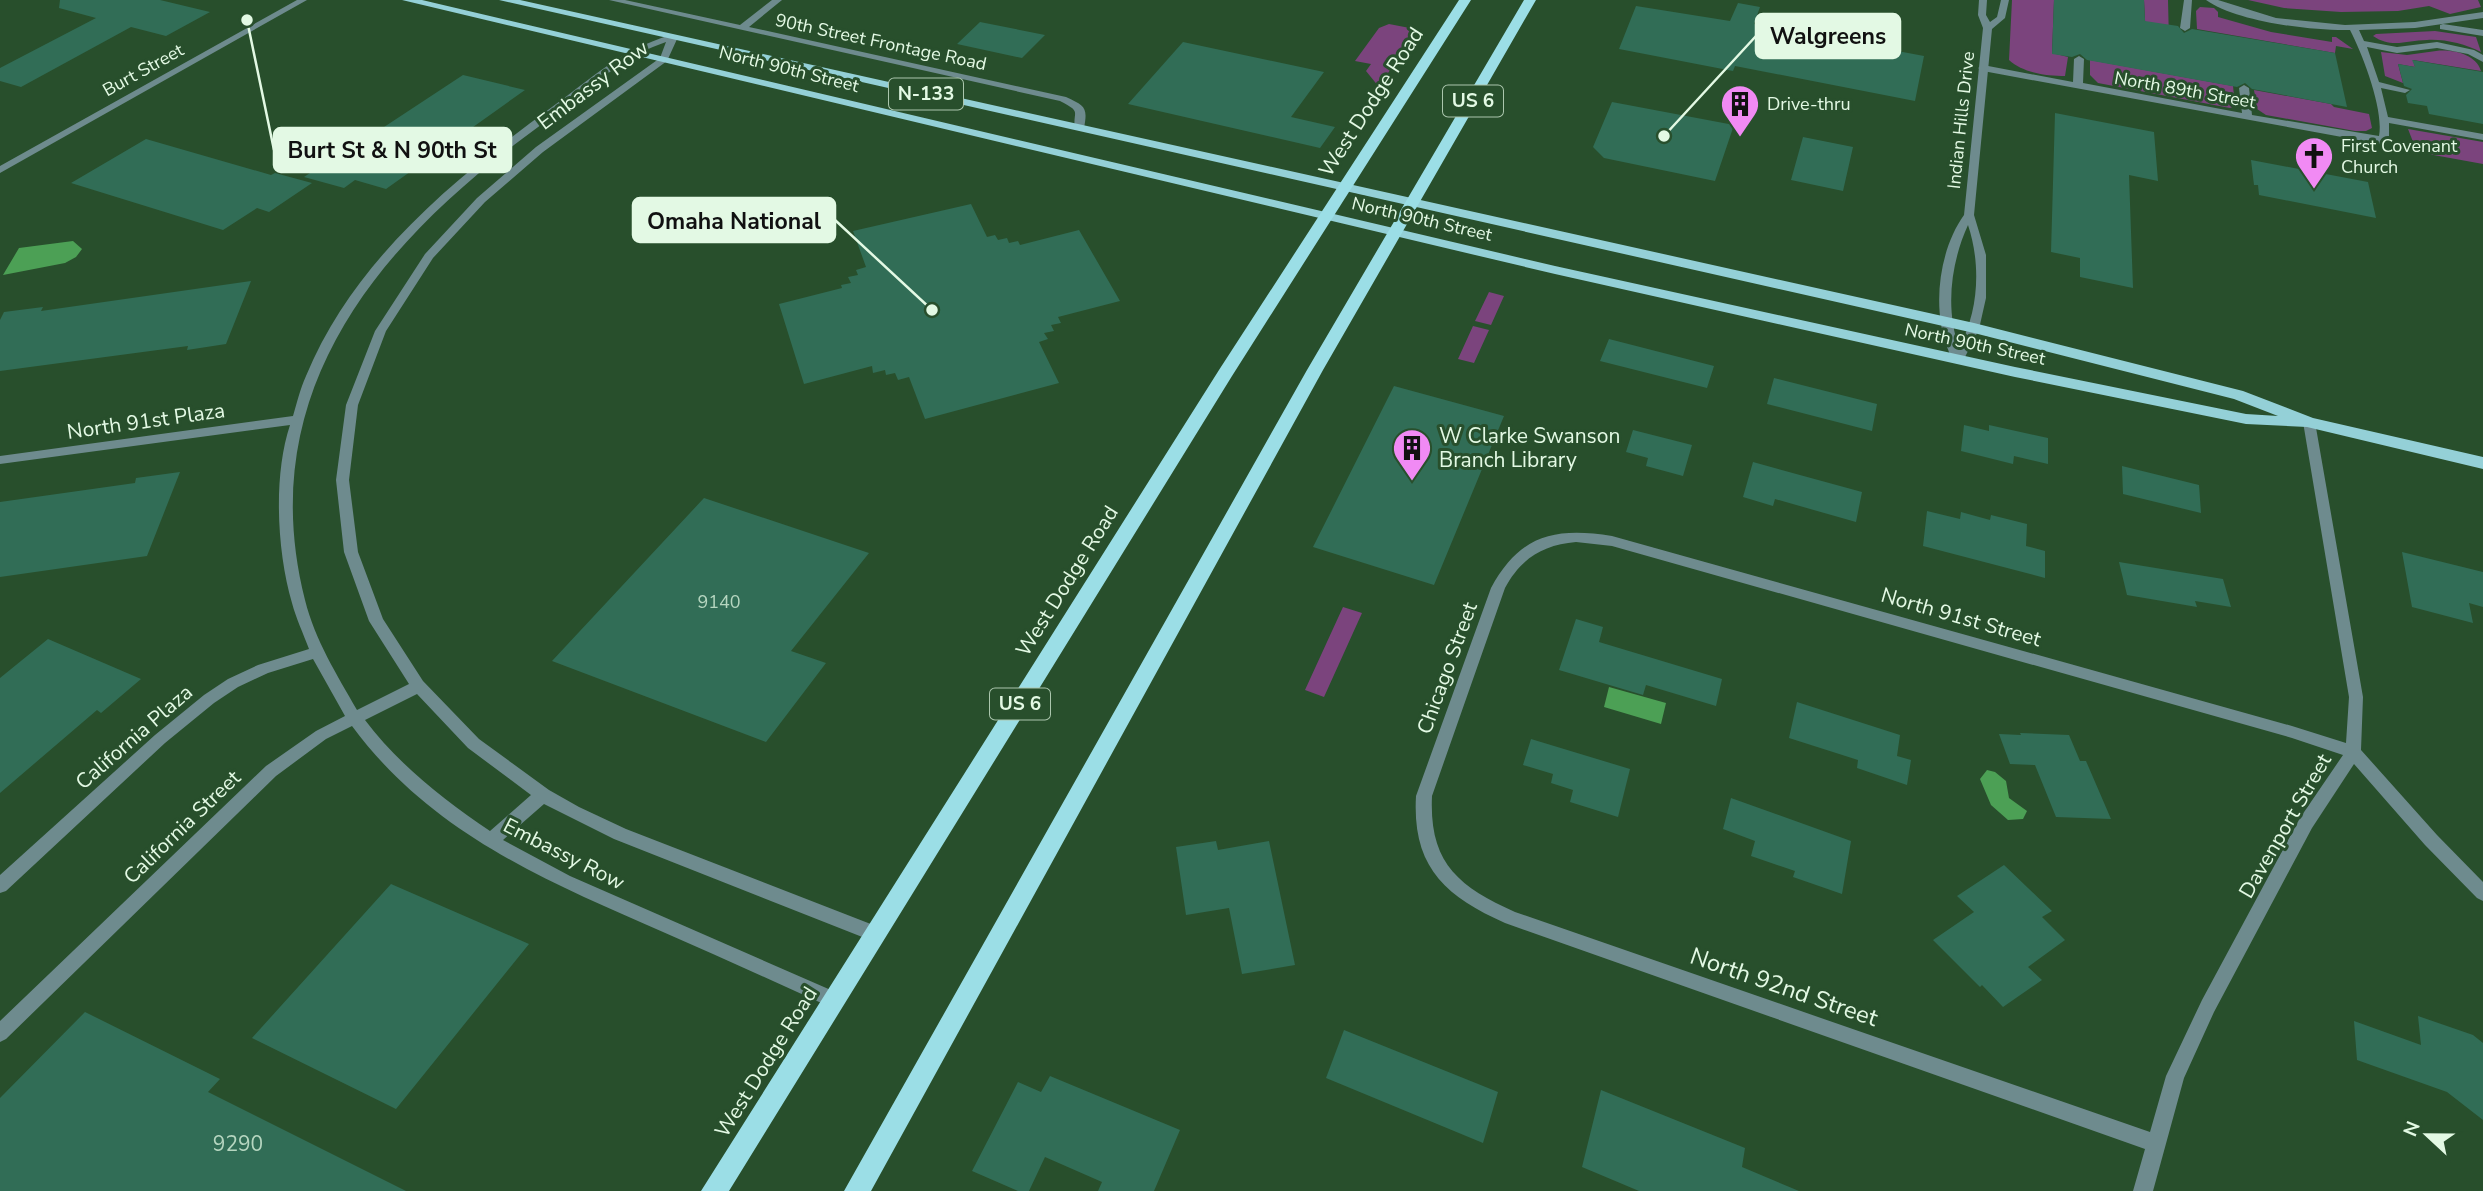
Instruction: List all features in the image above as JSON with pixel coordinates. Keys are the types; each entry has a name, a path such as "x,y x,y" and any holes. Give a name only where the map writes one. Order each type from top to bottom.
{"highway":[{"name":"West Dodge Road","path":"714,1191 1225,374 1465,0"},
{"name":"US 6","path":"857,1191 1395,232 1530,0"}],"main road":[{"name":"North 90th Street","path":"408,0 664,58 1326,216 1958,360 2246,419 2309,422"},
{"name":"North 90th Street","path":"505,0 1945,321 2238,394 2309,422 2483,463"}],"street":[{"name":"Burt Street","path":"0,170 303,0"},
{"name":"90th Street Frontage Road","path":"612,0 1063,99 1079,107 1082,113 1079,128"},
{"path":"742,28 778,0"},
{"name":"Indian Hills Drive","path":"1958,360 1974,328 1982,249 1969,215 1988,29 1982,15 1983,0"},
{"name":"Indian Hills Drive","path":"1988,29 2001,20 2005,0"},
{"path":"2185,27 2188,0"},
{"path":"2210,0 2274,20 2353,27 2427,25 2483,15"},
{"path":"2427,25 2483,33"},
{"path":"2353,27 2363,43 2383,119 2483,137"},
{"name":"Embassy Row","path":"673,37 634,51 474,170 426,212 386,257 346,310 311,377 296,420 284,494 285,533 296,600 316,652 353,716 400,768 444,807 490,841 586,891 834,1000"},
{"name":"Embassy Row","path":"673,37 664,58 545,147 462,219 409,282 390,312 360,375 350,408 342,465 344,516 350,553 373,615 390,650 418,686 469,739 542,795 623,835 875,934"},
{"path":"2363,43 2397,50 2437,45 2471,52 2483,59"},
{"path":"2078,86 2079,58"},
{"name":"North 89th Street","path":"1983,68 2380,141 2385,132 2383,119"},
{"path":"2374,84 2405,90"},
{"path":"2244,88 2248,118"},
{"name":"Indian Hills Drive","path":"1958,360 1945,321 1954,242 1959,227 1969,215"},
{"name":"North 91st Plaza","path":"0,460 296,420"},
{"name":"Davenport Street","path":"2143,1191 2175,1076 2208,1006 2306,823 2353,752 2357,724 2356,697 2309,422"},
{"name":"North 91st Street","path":"1555,540 1589,537 1621,543 2292,732 2353,752"},
{"name":"Chicago Street","path":"1424,839 1421,822 1426,787 1506,570 1522,553 1555,540"},
{"name":"California Plaza","path":"0,886 160,739 209,699 233,683 263,669 316,652"},
{"name":"California Street","path":"0,1033 250,790 285,760 353,716 418,686"},
{"path":"2353,752 2431,840 2483,893"},
{"path":"490,841 542,795"},
{"name":"North 92nd Street","path":"1424,839 1440,871 1468,896 1495,912 2155,1143"}],"shaded area":[{"path":"2012,0 2054,0 2052,53 2068,57 2065,76 2028,71 2009,60"},
{"path":"2144,0 2168,0 2169,42 2146,38"},
{"path":"2248,0 2478,0 2481,7 2450,14 2429,6 2398,11 2341,12 2284,8"},
{"path":"2200,7 2214,8 2218,17 2271,32 2332,42 2332,37 2336,37 2353,49 2336,46 2335,53 2197,29 2196,11"},
{"path":"1389,24 1415,29 1379,87 1366,71 1371,64 1355,61 1379,28"},
{"path":"2435,31 2476,37 2481,52 2448,41 2393,43 2373,36 2376,34"},
{"path":"2436,51 2463,54 2474,60 2481,71 2413,60 2415,67 2398,64 2403,83 2385,76 2381,52 2407,55"},
{"path":"2090,60 2233,86 2235,106 2230,108 2098,83 2090,75"},
{"path":"2254,90 2369,114 2372,128 2355,131 2266,115 2257,109"},
{"path":"2408,129 2483,142 2483,164 2417,152"},
{"path":"73,241 82,249 76,257 65,263 3,275 19,248"},
{"path":"1489,292 1504,296 1491,325 1475,321"},
{"path":"1473,326 1489,330 1474,363 1458,359"},
{"path":"1343,607 1362,613 1324,697 1305,690"},
{"path":"1609,687 1666,703 1661,724 1604,707"},
{"path":"1987,770 1995,772 2006,781 2009,798 2027,811 2023,819 2008,820 1991,805 1980,779"}],"building":[{"path":"60,0 160,0 210,12 166,36 131,27 21,87 0,81 0,68 96,18 59,8"},
{"path":"2054,0 2144,0 2145,21 2178,26 2184,33 2192,29 2335,53 2347,107 2252,89 2245,83 2237,87 2087,60 2080,54 2072,57 2052,54"},
{"path":"1738,3 1760,7 1754,24 1924,56 1915,101 1735,66 1733,71 1619,49 1636,6 1730,21"},
{"path":"980,22 1045,35 1022,58 957,44"},
{"path":"1183,42 1324,72 1291,117 1335,127 1320,148 1128,104"},
{"path":"2412,60 2483,72 2483,124 2429,114 2427,106 2408,103 2406,95 2412,89 2404,86 2398,64 2415,67"},
{"path":"463,75 525,90 386,189 355,180 344,188 304,177 337,155 340,156"},
{"path":"1612,102 1734,125 1715,181 1604,158 1593,147"},
{"path":"2055,113 2154,132 2158,181 2129,175 2133,288 2080,277 2080,258 2051,252"},
{"path":"1803,137 1853,147 1843,191 1791,180"},
{"path":"146,139 271,175 275,173 312,183 269,212 257,208 223,230 71,183"},
{"name":"First Covenant Church","path":"2251,160 2368,182 2376,218 2259,195 2258,185 2254,185"},
{"path":"971,204 987,237 995,235 998,240 1007,238 1009,243 1018,241 1020,245 1079,230 1120,301 1058,317 1061,323 1051,325 1054,331 1044,333 1048,339 1039,342 1059,383 925,419 909,377 898,380 895,373 886,375 885,370 873,373 872,366 804,384 779,304 842,288 841,285 851,283 848,277 858,275 856,270 866,267 853,231"},
{"path":"251,281 226,344 187,350 188,346 0,371 0,320 4,312 43,307 41,311"},
{"path":"1609,339 1714,366 1707,388 1600,361"},
{"path":"1774,378 1877,404 1872,431 1767,404"},
{"name":"W Clarke Swanson Branch Library","path":"1394,386 1504,416 1434,585 1313,547"},
{"path":"1964,425 1989,431 1989,425 2048,438 2048,464 2014,456 2013,464 1961,451"},
{"path":"1633,430 1692,445 1683,476 1646,466 1648,458 1626,452"},
{"path":"1753,462 1862,492 1856,522 1775,499 1773,506 1743,497"},
{"path":"2122,466 2199,485 2201,513 2123,494"},
{"path":"180,472 147,556 0,577 0,502 135,483 136,478"},
{"path":"704,498 869,553 791,651 826,663 766,742 552,661"},
{"path":"1927,511 1960,519 1961,512 1990,520 1991,515 2027,524 2026,546 2045,551 2045,578 1923,546"},
{"path":"2402,552 2483,572 2483,607 2469,603 2473,623 2412,607"},
{"path":"2119,562 2223,579 2231,607 2195,601 2197,607 2127,595"},
{"path":"1576,619 1603,627 1599,642 1722,679 1716,706 1646,685 1643,695 1559,670"},
{"path":"48,639 141,679 101,713 97,710 0,793 0,678"},
{"path":"1797,702 1900,735 1897,756 1911,760 1907,785 1857,768 1858,760 1789,738"},
{"path":"2020,733 2069,735 2080,761 2086,761 2111,819 2056,817 2035,765 2010,764 1999,734 2021,735"},
{"path":"1531,739 1630,769 1618,817 1570,802 1573,790 1551,783 1553,774 1523,765"},
{"path":"1731,798 1851,841 1842,894 1793,877 1795,871 1751,856 1755,841 1723,829"},
{"path":"1216,841 1218,850 1269,841 1295,965 1242,974 1229,908 1186,915 1176,847"},
{"path":"2004,865 2052,911 2042,917 2065,940 2028,967 2042,980 2003,1007 1933,940 1974,912 1957,896"},
{"path":"391,884 529,944 396,1109 252,1038"},
{"path":"85,1012 220,1079 208,1092 406,1191 0,1191 0,1098"},
{"path":"2418,1016 2473,1035 2483,1043 2483,1120 2447,1092 2357,1060 2354,1021 2421,1045"},
{"path":"1344,1030 1498,1092 1483,1143 1326,1078"},
{"path":"1050,1076 1180,1130 1154,1191 1098,1191 1102,1182 1045,1157 1029,1191 1018,1191 972,1171 1018,1082 1041,1092"},
{"path":"1601,1090 1745,1148 1742,1167 1799,1191 1639,1191 1582,1167"}],"place":[{"name":"Burt St & N 90th St","path":"247,20"},
{"name":"Walgreens","path":"1664,136"},
{"name":"Drive-thru","path":"1740,138"},
{"name":"First Covenant Church","path":"2314,190"},
{"name":"Omaha National","path":"932,310"},
{"name":"W Clarke Swanson Branch Library","path":"1412,482"}]}
